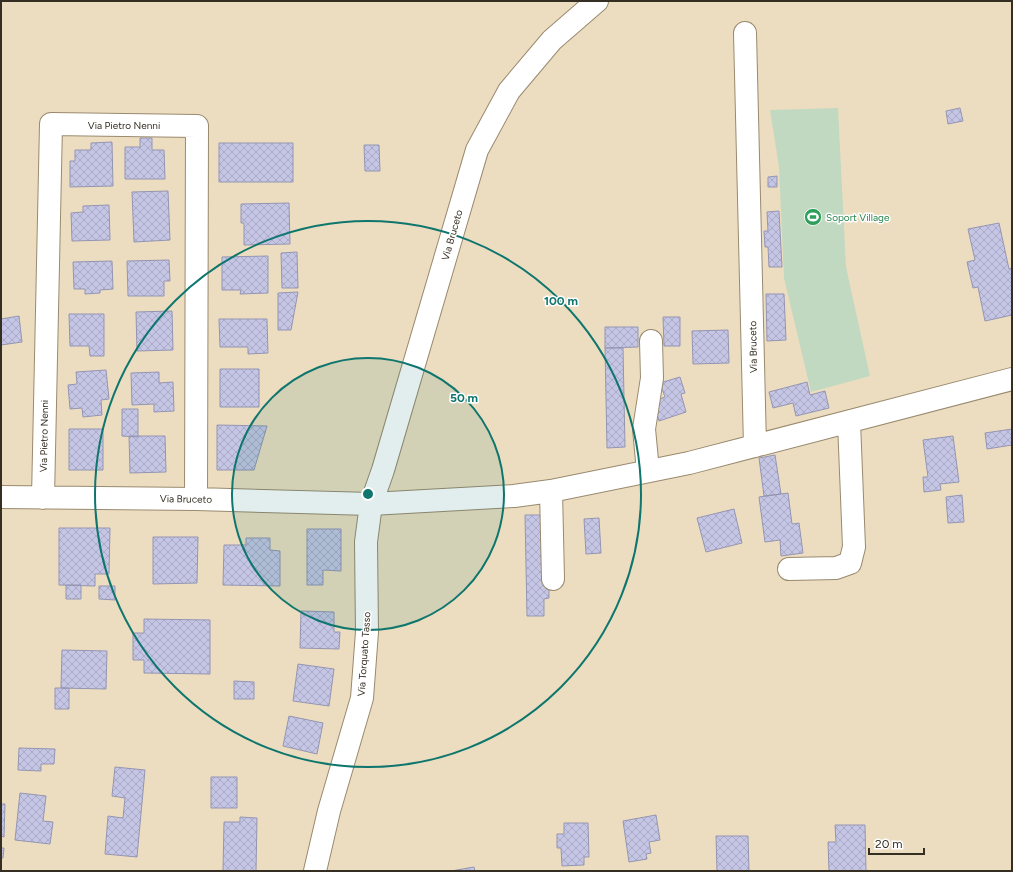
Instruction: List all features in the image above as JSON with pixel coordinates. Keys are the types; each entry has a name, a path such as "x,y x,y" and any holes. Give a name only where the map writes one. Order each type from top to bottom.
{"street":[{"name":"Via Bruceto","path":"370,504 383,470 477,150 509,91 552,40 596,1"},
{"name":"Via Bruceto","path":"745,33 755,446"},
{"name":"Via Pietro Nenni","path":"43,498 51,124 197,126 196,499"},
{"path":"648,471 644,429 652,378 651,341"},
{"name":"Via Bruceto","path":"1,497 196,499 370,504 514,496 551,492 689,463 1012,379"},
{"path":"788,569 836,568 850,563 854,547 849,422"},
{"path":"551,492 553,579"},
{"name":"Via Torquato Tasso","path":"315,871 329,811 362,698 367,632 366,542 370,504"}],"green space":[{"name":"Soport Village","path":"838,108 846,267 870,376 811,392 784,278 779,167 770,110"}],"building":[{"path":"960,108 963,121 948,124 946,111"},
{"path":"140,138 152,138 152,150 164,150 165,179 125,179 125,147 140,147"},
{"path":"112,142 113,186 70,187 70,161 75,161 75,150 91,150 91,143"},
{"path":"219,143 293,143 293,182 219,182"},
{"path":"364,145 379,145 380,171 365,171"},
{"path":"777,176 777,187 768,187 768,177"},
{"path":"168,191 170,240 134,242 132,192"},
{"path":"289,203 290,244 244,245 244,223 241,223 241,204"},
{"path":"109,205 110,240 72,241 71,213 83,212 83,206"},
{"path":"779,211 782,267 769,267 768,247 765,247 764,231 768,231 767,212"},
{"path":"999,223 1009,269 1012,268 1012,315 985,321 978,287 973,288 967,262 975,260 968,229"},
{"path":"297,252 298,288 282,288 281,253"},
{"path":"268,256 268,293 240,294 241,290 222,290 222,257"},
{"path":"169,260 170,281 164,281 164,296 128,296 127,261"},
{"path":"112,261 113,289 100,290 100,293 85,294 85,289 74,289 73,262"},
{"path":"298,292 291,330 278,330 278,293"},
{"path":"766,294 784,294 786,340 767,341"},
{"path":"172,311 173,350 137,351 136,312"},
{"path":"69,314 104,314 104,356 90,356 89,346 70,346"},
{"path":"19,316 22,342 1,345 1,319"},
{"path":"663,317 680,317 680,346 664,346"},
{"path":"219,319 267,319 268,353 248,354 248,347 220,347"},
{"path":"605,327 638,327 638,347 605,348"},
{"path":"728,330 729,363 693,364 692,331"},
{"path":"605,348 623,348 625,447 607,448"},
{"path":"220,369 259,369 259,407 220,407"},
{"path":"106,370 109,399 101,400 102,415 83,417 82,408 70,409 68,385 77,384 76,372"},
{"path":"159,372 159,383 173,382 174,411 154,412 154,404 132,405 131,373"},
{"path":"680,377 685,393 681,394 686,412 659,421 653,401 665,397 660,383"},
{"path":"807,382 810,395 825,391 829,408 796,416 793,403 773,408 769,392"},
{"path":"122,409 138,409 138,437 122,436"},
{"path":"217,425 267,426 254,470 217,470"},
{"path":"69,429 103,429 103,470 69,470"},
{"path":"1012,429 1012,445 987,449 985,433"},
{"path":"129,436 165,436 166,472 130,473"},
{"path":"953,436 959,482 940,484 941,490 924,492 923,477 928,477 923,440"},
{"path":"775,455 781,494 764,496 759,458"},
{"path":"788,493 792,524 799,523 803,553 781,556 780,540 765,542 759,497"},
{"path":"962,495 964,522 948,523 946,497"},
{"path":"734,509 742,543 706,552 697,518"},
{"path":"525,515 548,515 549,598 544,599 544,616 527,616"},
{"path":"599,518 601,553 586,554 584,519"},
{"path":"59,528 110,528 109,574 95,574 95,586 59,585"},
{"path":"307,529 341,529 341,571 323,570 323,585 307,585"},
{"path":"153,537 198,537 197,583 153,584"},
{"path":"246,538 270,538 270,550 280,551 280,586 223,585 224,545 246,545"},
{"path":"66,585 81,585 81,599 66,599"},
{"path":"99,586 115,586 115,600 99,599"},
{"path":"301,611 334,612 334,632 340,632 339,649 300,648"},
{"path":"144,619 210,620 210,674 144,673 144,660 133,660 133,633 144,633"},
{"path":"62,650 107,651 106,689 61,688"},
{"path":"298,664 334,669 329,706 293,701"},
{"path":"234,681 254,682 254,699 234,699"},
{"path":"55,688 69,688 69,709 55,709"},
{"path":"289,716 323,723 317,754 283,746"},
{"path":"19,748 55,749 54,764 41,764 41,771 18,770"},
{"path":"115,767 145,770 137,857 105,854 108,816 123,818 125,798 112,796"},
{"path":"211,777 237,777 237,808 211,808"},
{"path":"20,793 46,796 43,821 53,822 50,844 15,840"},
{"path":"1,804 5,804 4,837 1,836"},
{"path":"656,815 660,840 649,842 651,853 646,854 647,859 629,862 623,821"},
{"path":"240,817 257,818 256,871 223,871 224,822 240,822"},
{"path":"564,823 588,823 589,857 584,857 584,865 562,866 561,848 557,848 557,834 564,834"},
{"path":"835,825 865,825 866,871 829,871 828,842 836,842"},
{"path":"716,836 748,836 749,871 717,871"},
{"path":"1,848 4,848 3,858 1,858"},
{"path":"474,867 475,871 451,871"}],"place":[{"name":"Soport Village","path":"813,217"}]}
